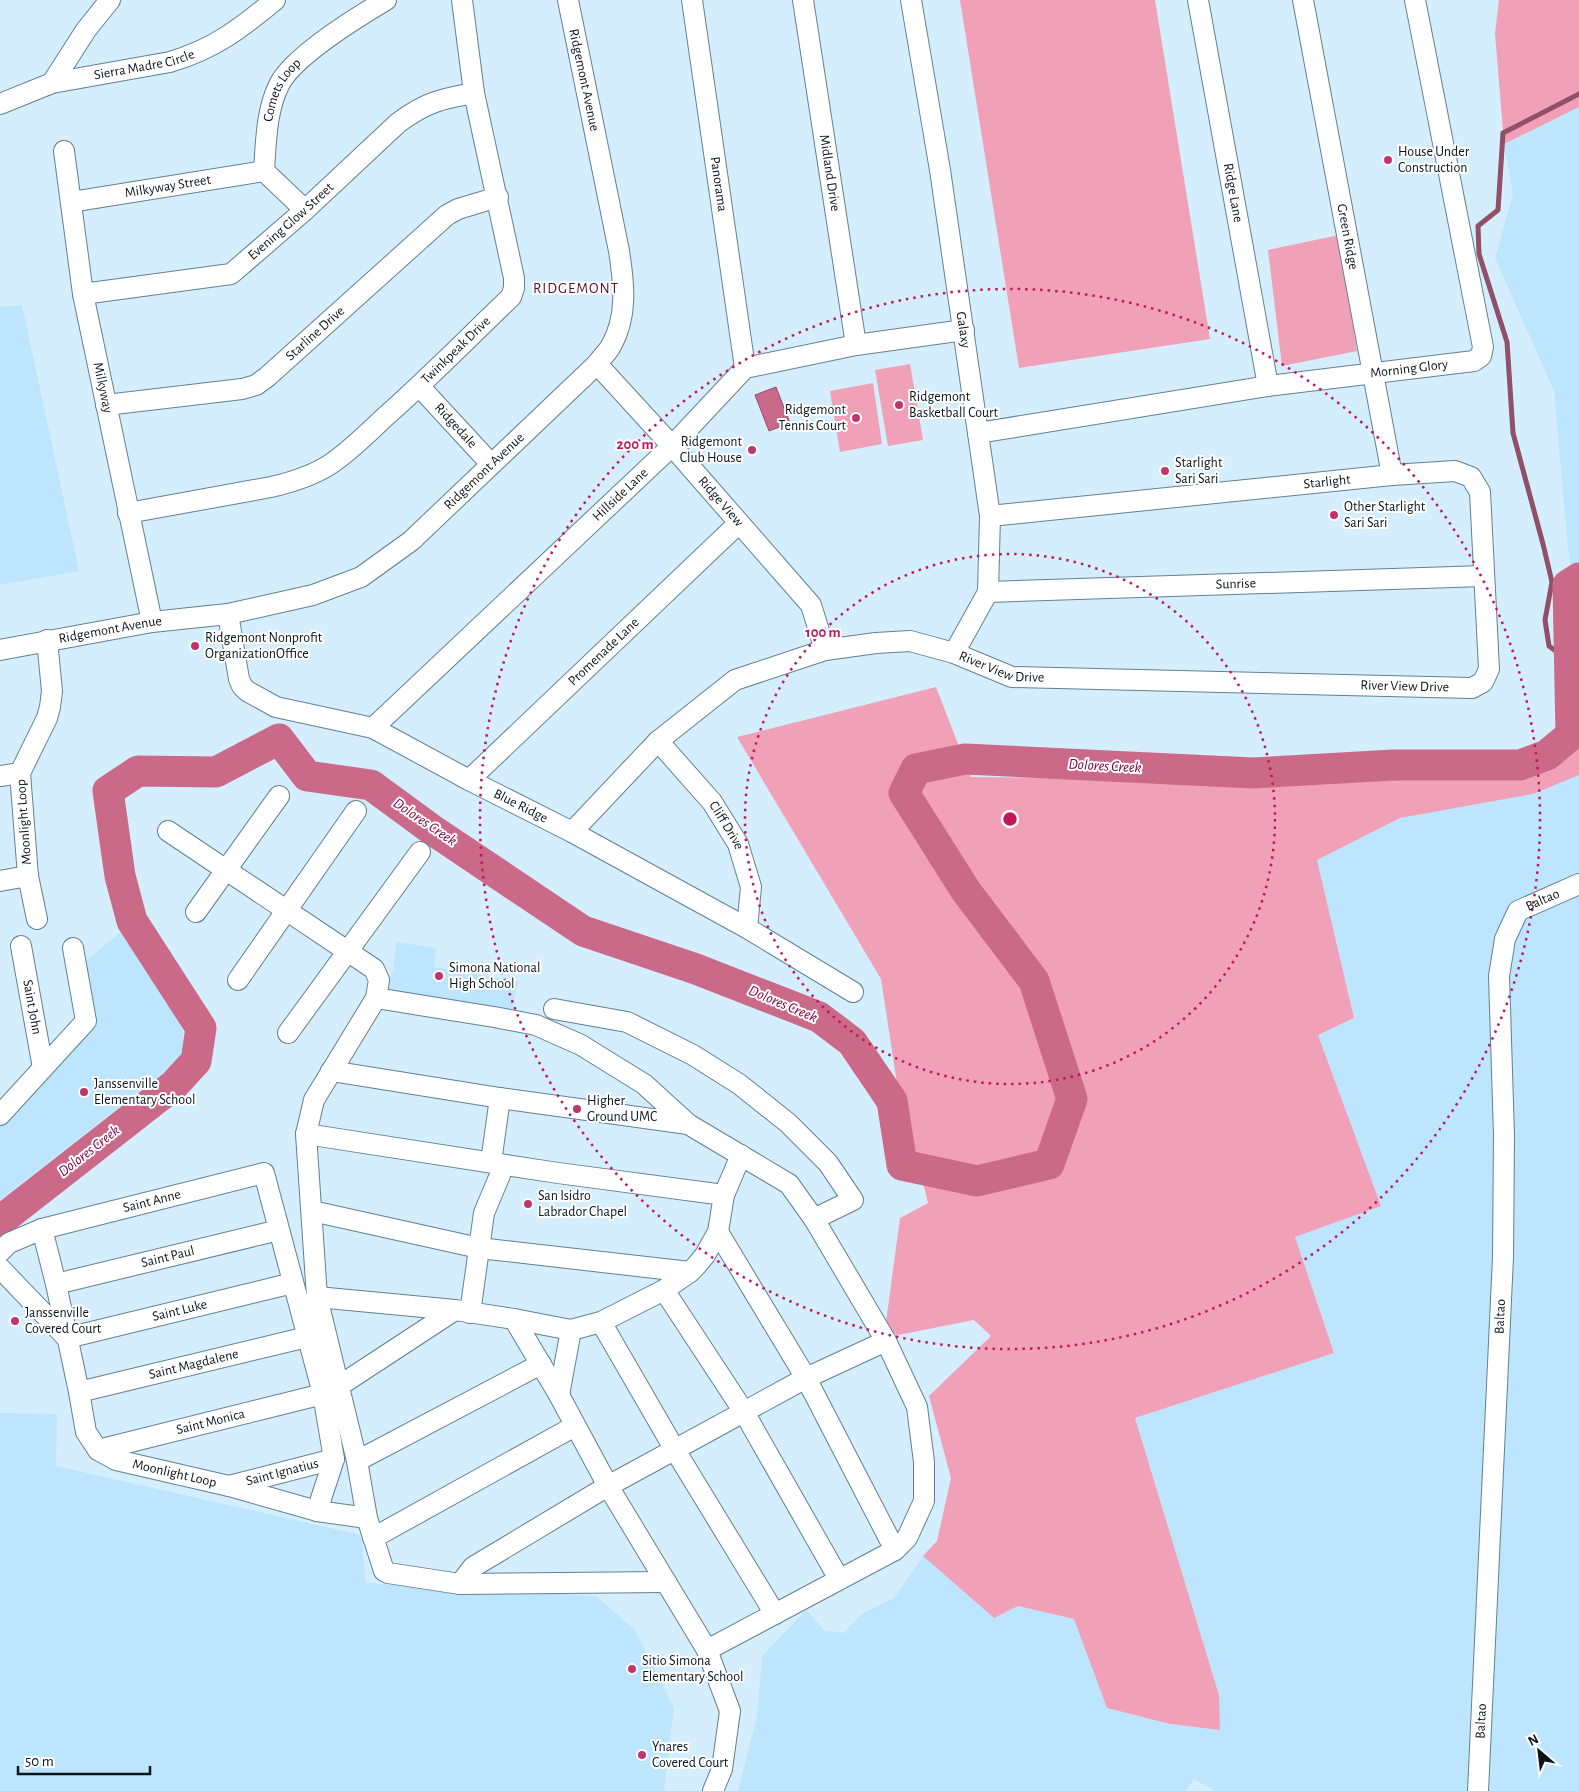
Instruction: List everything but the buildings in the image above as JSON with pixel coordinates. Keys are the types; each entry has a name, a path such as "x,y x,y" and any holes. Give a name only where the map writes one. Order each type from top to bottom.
{"street":[{"path":"52,83 86,30 110,0"},
{"name":"Sierra Madre Circle","path":"0,104 52,83 170,62 188,57 209,48 231,35 275,0"},
{"name":"Comets Loop","path":"264,172 268,127 273,99 279,84 291,68 304,56 386,0"},
{"name":"Twinkpeak Drive","path":"128,513 271,487 291,482 335,462 420,386 511,298 514,278 474,93 462,0"},
{"name":"Ridgemont Avenue","path":"0,650 152,622 228,614 313,595 362,577 411,541 597,364 611,347 619,328 624,306 623,280 617,241 568,0"},
{"name":"Panorama","path":"692,0 745,368"},
{"name":"Midland Drive","path":"803,0 856,345"},
{"name":"Galaxy","path":"911,0 940,170 990,516 988,592 954,653"},
{"name":"Ridge Lane","path":"1198,0 1268,386"},
{"name":"Green Ridge","path":"1303,0 1392,475"},
{"name":"Morning Glory","path":"978,433 1268,386 1474,361 1481,356 1483,347 1415,0"},
{"name":"Evening Glow Street","path":"83,294 231,274 305,210 410,114 441,99 474,93"},
{"name":"Milkyway","path":"64,151 83,294 152,622"},
{"path":"264,172 305,210"},
{"name":"Milkyway Street","path":"71,202 264,172"},
{"name":"Starline Drive","path":"106,405 242,389 256,384 267,377 447,215 458,209 498,197"},
{"path":"745,368 856,345 964,330"},
{"name":"Ridge View","path":"597,364 672,446 811,605 825,650"},
{"name":"Hillside Lane","path":"373,728 672,446 745,368"},
{"name":"Ridgedale","path":"420,386 491,464"},
{"name":"Starlight","path":"990,516 1392,475 1455,471 1470,477 1480,492 1489,669"},
{"name":"Promenade Lane","path":"470,780 739,523"},
{"name":"Sunrise","path":"988,592 1484,576"},
{"name":"Blue Ridge","path":"228,614 239,679 247,691 276,707 373,728 572,832 747,928 853,992"},
{"name":"Moonlight Loop","path":"37,919 28,876 20,773 47,718 50,706 52,683 47,640"},
{"name":"River View Drive","path":"572,832 658,741 735,680 825,650 876,643 910,641 954,653 1012,677 1472,688 1483,682 1489,669"},
{"name":"Cliff Drive","path":"658,741 712,802 738,844 751,887 747,928"},
{"path":"0,776 20,773"},
{"path":"196,912 279,796"},
{"path":"238,980 356,811"},
{"path":"168,831 374,969 378,980 376,998 314,1100 306,1134 316,1296 331,1390 334,1459 317,1511"},
{"path":"288,1033 420,852"},
{"path":"0,881 28,876"},
{"name":"Baltao","path":"1478,1791 1503,1257 1504,1135 1499,976 1505,939 1518,911 1579,884"},
{"name":"Saint John","path":"21,946 43,1068"},
{"path":"0,1115 86,1021 73,948"},
{"path":"376,998 494,1016 536,1025 581,1045 644,1084 688,1124 789,1184 814,1218 886,1341 918,1407 924,1462 924,1501 907,1538 895,1550 708,1650"},
{"path":"554,1009 627,1022 693,1055 739,1084 788,1123 828,1163 853,1200 814,1218"},
{"path":"331,1071 500,1098 688,1124"},
{"path":"462,1312 479,1248 484,1214 495,1169 500,1098"},
{"path":"306,1134 495,1169 558,1173 724,1195"},
{"path":"316,1296 462,1312 514,1319 571,1330 601,1322 664,1290 690,1272 705,1255 718,1232 724,1195 741,1155"},
{"name":"Saint Anne","path":"42,1229 264,1173 279,1230"},
{"path":"312,1211 479,1248 690,1272"},
{"path":"0,1252 10,1243 30,1232 42,1229 56,1284 86,1432 98,1450"},
{"path":"279,1230 307,1337 331,1390 356,1461 367,1518 384,1571 460,1584 666,1582"},
{"name":"Saint Paul","path":"56,1284 279,1230"},
{"path":"718,1232 806,1378 895,1550"},
{"path":"0,1268 67,1338"},
{"name":"Saint Luke","path":"67,1338 293,1282"},
{"path":"664,1290 744,1412 839,1579"},
{"name":"Saint Monica","path":"98,1450 331,1390 462,1312"},
{"path":"514,1319 559,1395 608,1486 708,1650 730,1711 722,1769 713,1791"},
{"path":"601,1322 675,1450 776,1614"},
{"path":"559,1395 571,1330"},
{"name":"Saint Magdalene","path":"79,1392 307,1337"},
{"path":"460,1584 473,1567 608,1486 806,1378 886,1341"},
{"path":"356,1461 541,1364"},
{"path":"373,1538 575,1426"},
{"name":"Moonlight Loop","path":"98,1450 116,1460 229,1486 317,1511 367,1518"},
{"name":"Saint Ignatius","path":"229,1486 334,1459"}],"shaded area":[{"path":"960,0 1155,0 1210,339 1019,368"},
{"path":"1499,0 1579,0 1579,107 1504,144 1495,33"},
{"path":"1579,107 1579,621 1568,548 1554,391 1495,258 1513,194 1504,144"},
{"path":"1339,235 1357,351 1282,366 1268,250"},
{"path":"22,305 79,571 0,585 0,307"},
{"name":"Ridgemont Basketball Court","path":"910,364 923,440 888,446 875,370"},
{"name":"Ridgemont Tennis Court","path":"873,383 882,444 840,452 830,391"},
{"path":"776,387 790,423 769,431 755,395"},
{"path":"936,687 971,777 1351,782 1536,768 1579,747 1579,775 1533,794 1400,818 1317,860 1354,1018 1318,1035 1381,1206 1295,1237 1334,1353 1135,1418 1219,1695 1220,1730 1170,1724 1107,1708 1074,1619 1018,1606 994,1618 923,1556 937,1541 951,1478 929,1396 991,1336 974,1320 898,1335 885,1330 900,1218 928,1203 923,1182 908,1155 881,979 737,737"},
{"path":"1579,775 1579,1791 1214,1791 1194,1779 1186,1791 738,1791 757,1716 762,1656 806,1610 825,1631 843,1633 862,1614 894,1598 923,1556 994,1618 1018,1606 1074,1619 1107,1708 1170,1724 1220,1730 1219,1695 1135,1418 1334,1353 1295,1237 1381,1206 1318,1035 1354,1018 1317,860 1399,818 1533,794"},
{"name":"Janssenville Elementary School","path":"124,930 183,1025 183,1044 180,1059 0,1200 0,1125 95,1022 85,961"},
{"name":"Simona National High School","path":"396,942 436,948 434,967 518,981 512,1011 383,992 393,971"},
{"path":"0,1413 57,1414 56,1466 361,1535 366,1583 596,1596 635,1630 674,1708 664,1791 0,1791"}],"waterway":[{"path":"1569,661 1549,646 1545,620 1552,582 1513,433 1507,342 1479,254 1478,226 1498,210 1503,133 1579,94"},
{"name":"Dolores Creek","path":"0,1221 174,1085 196,1061 201,1028 132,921 120,876 108,791 138,771 216,772 279,739 307,776 371,785 431,829 583,931 696,969 819,1017 852,1042 892,1101 902,1165 977,1181 1049,1164 1072,1099 1034,981 966,891 904,793 916,769 965,759 1253,773 1393,765 1520,765 1547,755 1571,735 1568,585 1579,578"}],"place":[{"name":"House Under Construction","path":"1388,160"},
{"name":"Ridgemont Basketball Court","path":"899,405"},
{"name":"Ridgemont Tennis Court","path":"856,418"},
{"name":"Ridgemont Club House","path":"752,450"},
{"name":"Starlight Sari Sari","path":"1165,471"},
{"name":"Other Starlight Sari Sari","path":"1334,515"},
{"name":"Ridgemont Nonprofit OrganizationOffice","path":"195,646"},
{"name":"Simona National High School","path":"439,976"},
{"name":"Janssenville Elementary School","path":"84,1092"},
{"name":"Higher Ground UMC","path":"577,1109"},
{"name":"San Isidro Labrador Chapel","path":"528,1204"},
{"name":"Janssenville Covered Court","path":"15,1321"},
{"name":"Sitio Simona Elementary School","path":"632,1669"},
{"name":"Ynares Covered Court","path":"642,1755"}],"district":[{"name":"RIDGEMONT","path":"576,288"}]}
